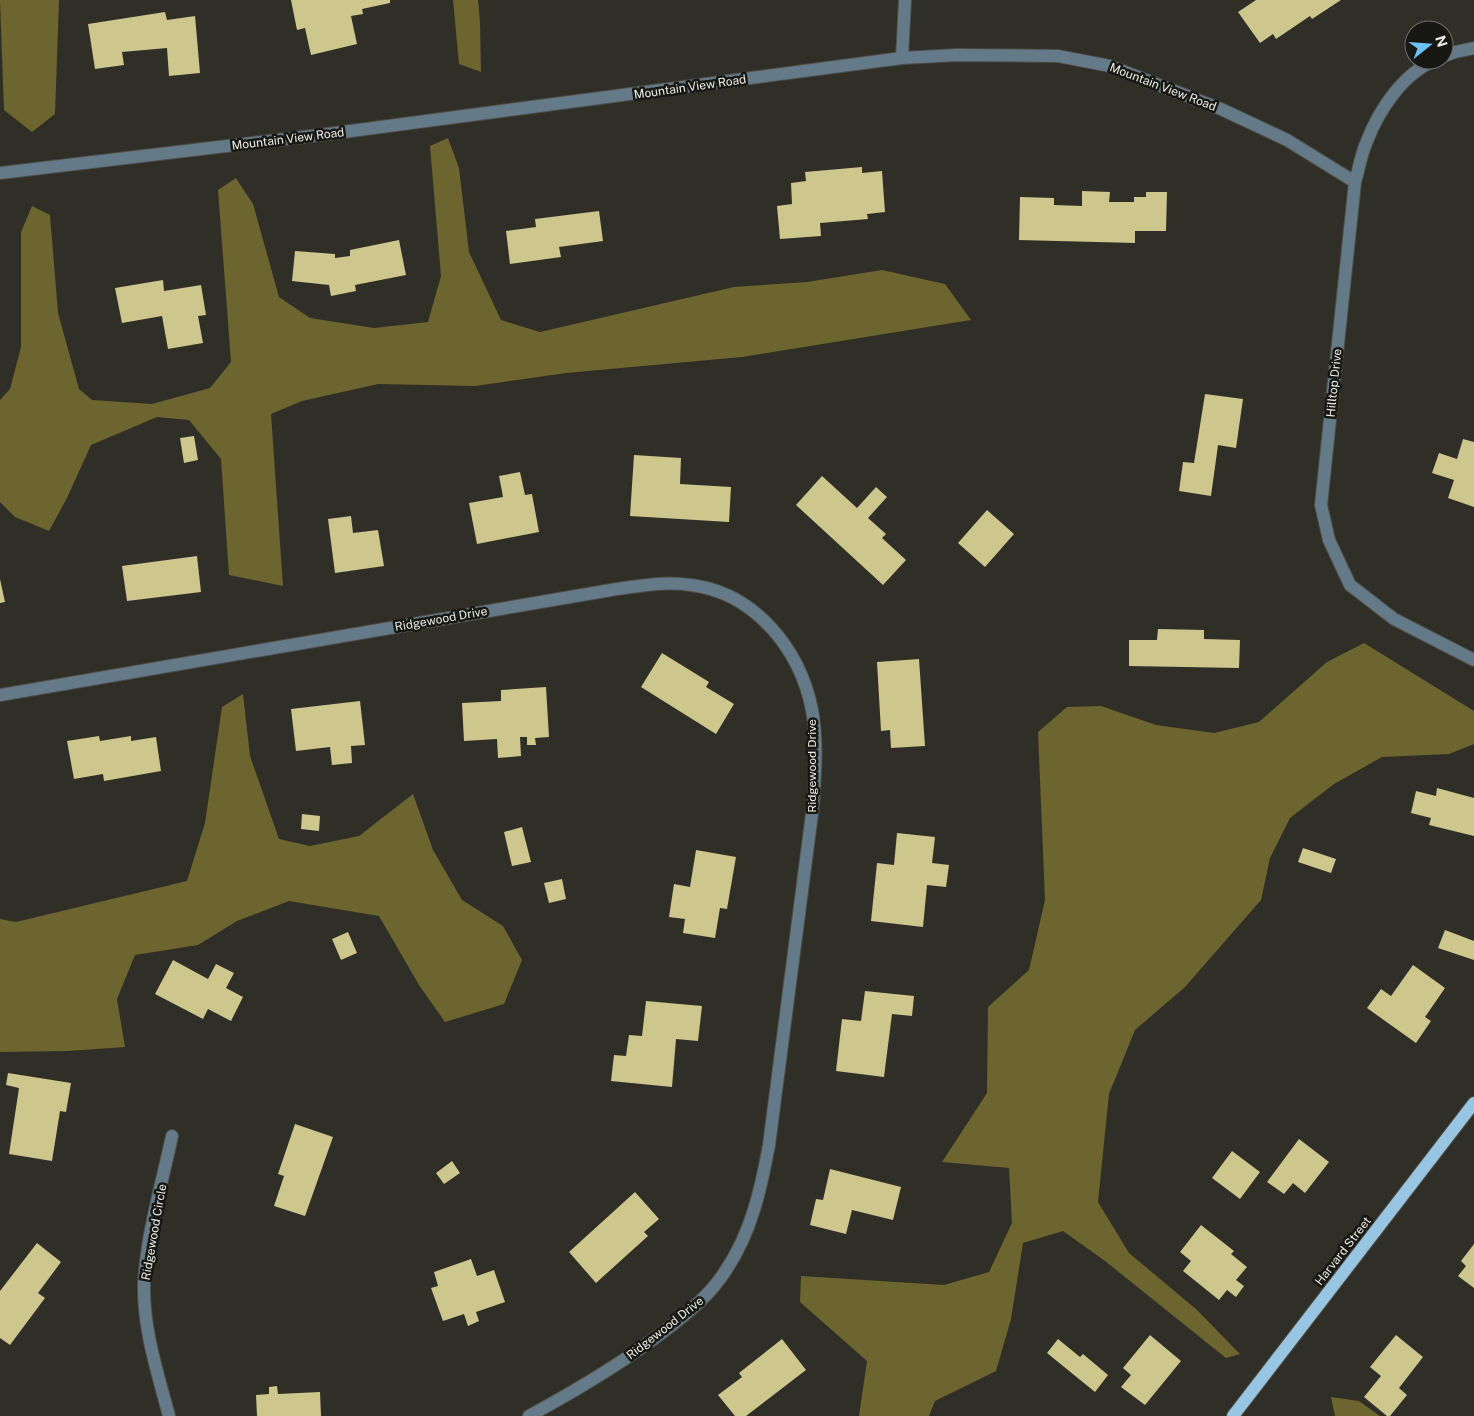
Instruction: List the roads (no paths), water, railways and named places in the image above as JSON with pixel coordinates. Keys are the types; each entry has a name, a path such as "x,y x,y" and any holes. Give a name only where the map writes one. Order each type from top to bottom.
{"main road":[{"name":"Harvard Street","path":"1233,1416 1474,1103"}],"street":[{"path":"902,58 906,0"},
{"path":"1454,52 1474,48"},
{"name":"Mountain View Road","path":"0,172 338,133 902,58 956,55 1050,56 1110,66 1221,109 1288,140 1355,182"},
{"name":"Hilltop Drive","path":"1420,70 1404,82 1381,113 1366,142 1355,182 1321,504 1329,540 1350,585 1394,618 1474,660"},
{"name":"Ridgewood Drive","path":"0,695 601,592 658,584 692,585 715,590 738,600 758,614 788,649 800,670 808,692 812,712 815,759 814,806 769,1145 763,1178 754,1210 742,1242 726,1271 705,1297 680,1319 630,1356 581,1387 529,1416"},
{"name":"Ridgewood Circle","path":"169,1416 147,1325 144,1286 149,1248 172,1136"}]}
